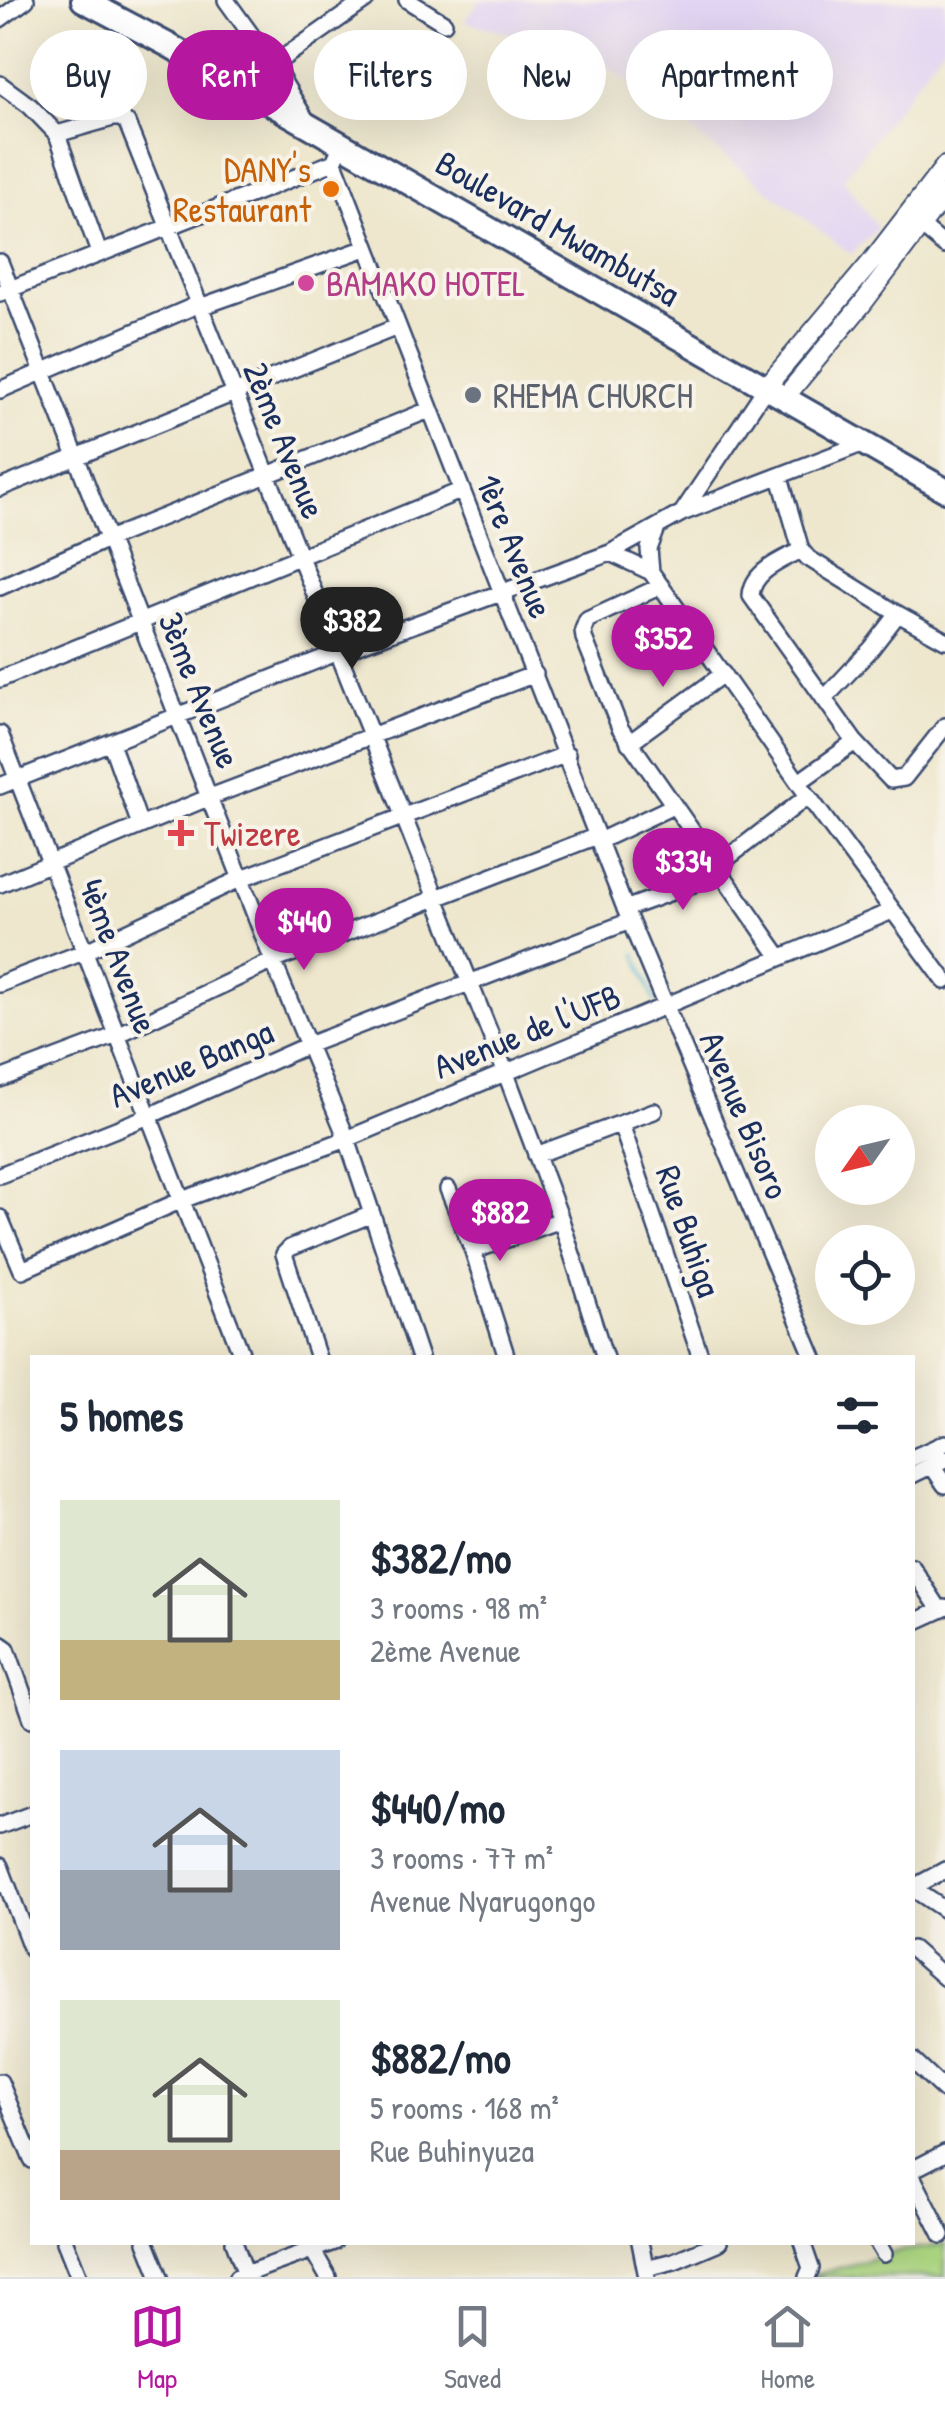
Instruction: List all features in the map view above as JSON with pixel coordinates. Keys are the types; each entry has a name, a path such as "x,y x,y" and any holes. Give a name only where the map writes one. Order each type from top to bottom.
{"highway":[{"name":"Boulevard Mwambutsa","path":"83,0 310,126 338,153 776,392 945,490"}],"main road":[{"path":"776,392 945,166"},
{"path":"776,392 863,304 945,194"}],"street":[{"path":"0,18 26,0"},
{"path":"226,0 248,30"},
{"path":"294,50 366,0"},
{"path":"408,0 444,23"},
{"path":"0,84 58,134 99,253"},
{"path":"294,100 310,126"},
{"name":"2ème Avenue","path":"58,134 121,118 127,123 506,1071 604,1355"},
{"path":"5,292 338,153"},
{"name":"1ère Avenue","path":"338,153 366,248 460,491 628,915 668,1006"},
{"path":"920,226 945,246"},
{"path":"0,390 200,306 366,248"},
{"name":"3ème Avenue","path":"0,262 5,292 42,371 347,1140 419,1355"},
{"path":"0,488 397,327"},
{"path":"682,514 776,392"},
{"path":"0,586 429,410"},
{"path":"0,786 336,653 610,553 682,514 864,444"},
{"path":"780,477 802,550 815,562 945,640"},
{"path":"0,679 460,491"},
{"path":"657,528 650,549 656,579 945,982"},
{"path":"802,550 764,571 751,588 751,596 855,742 891,780 898,781 945,726"},
{"path":"610,553 656,579"},
{"path":"656,579 587,620 582,630 613,714 629,742 780,957"},
{"path":"824,699 898,614"},
{"path":"0,884 210,796 535,674"},
{"path":"629,742 722,674"},
{"name":"4ème Avenue","path":"0,734 242,1355"},
{"path":"111,742 140,825"},
{"name":"Avenue Banga","path":"0,1175 149,1116 308,1045 468,983 693,884 718,867 855,742"},
{"path":"0,984 86,952 242,878 567,754"},
{"path":"0,1079 117,1034 273,961 673,806"},
{"name":"Avenue de l'UFB","path":"0,1218 22,1270 182,1200 347,1140 892,911"},
{"name":"Avenue Bisoro","path":"668,1006 813,1355"},
{"path":"536,1154 654,1111"},
{"name":"Rue Buhiga","path":"621,1124 700,1355"},
{"path":"448,1188 506,1355"},
{"path":"317,1355 284,1254 372,1214"},
{"path":"472,1251 560,1220"},
{"path":"915,1457 945,1443"},
{"path":"938,1463 945,1485"},
{"path":"915,1571 943,1609 915,1622"},
{"path":"1,1644 30,1714"},
{"path":"0,1826 30,1815"},
{"path":"0,1866 30,1945"},
{"path":"915,1887 945,1870"},
{"path":"915,1889 945,1910"},
{"path":"915,1952 945,1978"},
{"path":"915,2063 945,2091"},
{"path":"0,2082 30,2155"},
{"path":"915,2171 945,2152"},
{"path":"915,2179 942,2235"},
{"path":"67,2245 79,2277"},
{"path":"147,2245 160,2277"},
{"path":"235,2245 243,2276 323,2247 328,2277"},
{"path":"641,2245 646,2272 712,2245"},
{"path":"803,2245 811,2268 807,2277"}],"shaded area":[{"path":"480,0 945,0 945,44 843,179 878,228 851,254 678,120 833,120 833,30 626,30 626,80 606,65 606,30 497,30 464,21"}],"green space":[{"path":"945,2245 945,2277 807,2277 900,2251"}],"waterway":[{"path":"636,954 655,1002"}],"place":[{"name":"DANY's Restaurant","path":"331,189"},
{"name":"BAMAKO HOTEL","path":"306,283"},
{"name":"RHEMA CHURCH","path":"473,395"},
{"name":"Twizere","path":"181,833"}]}
